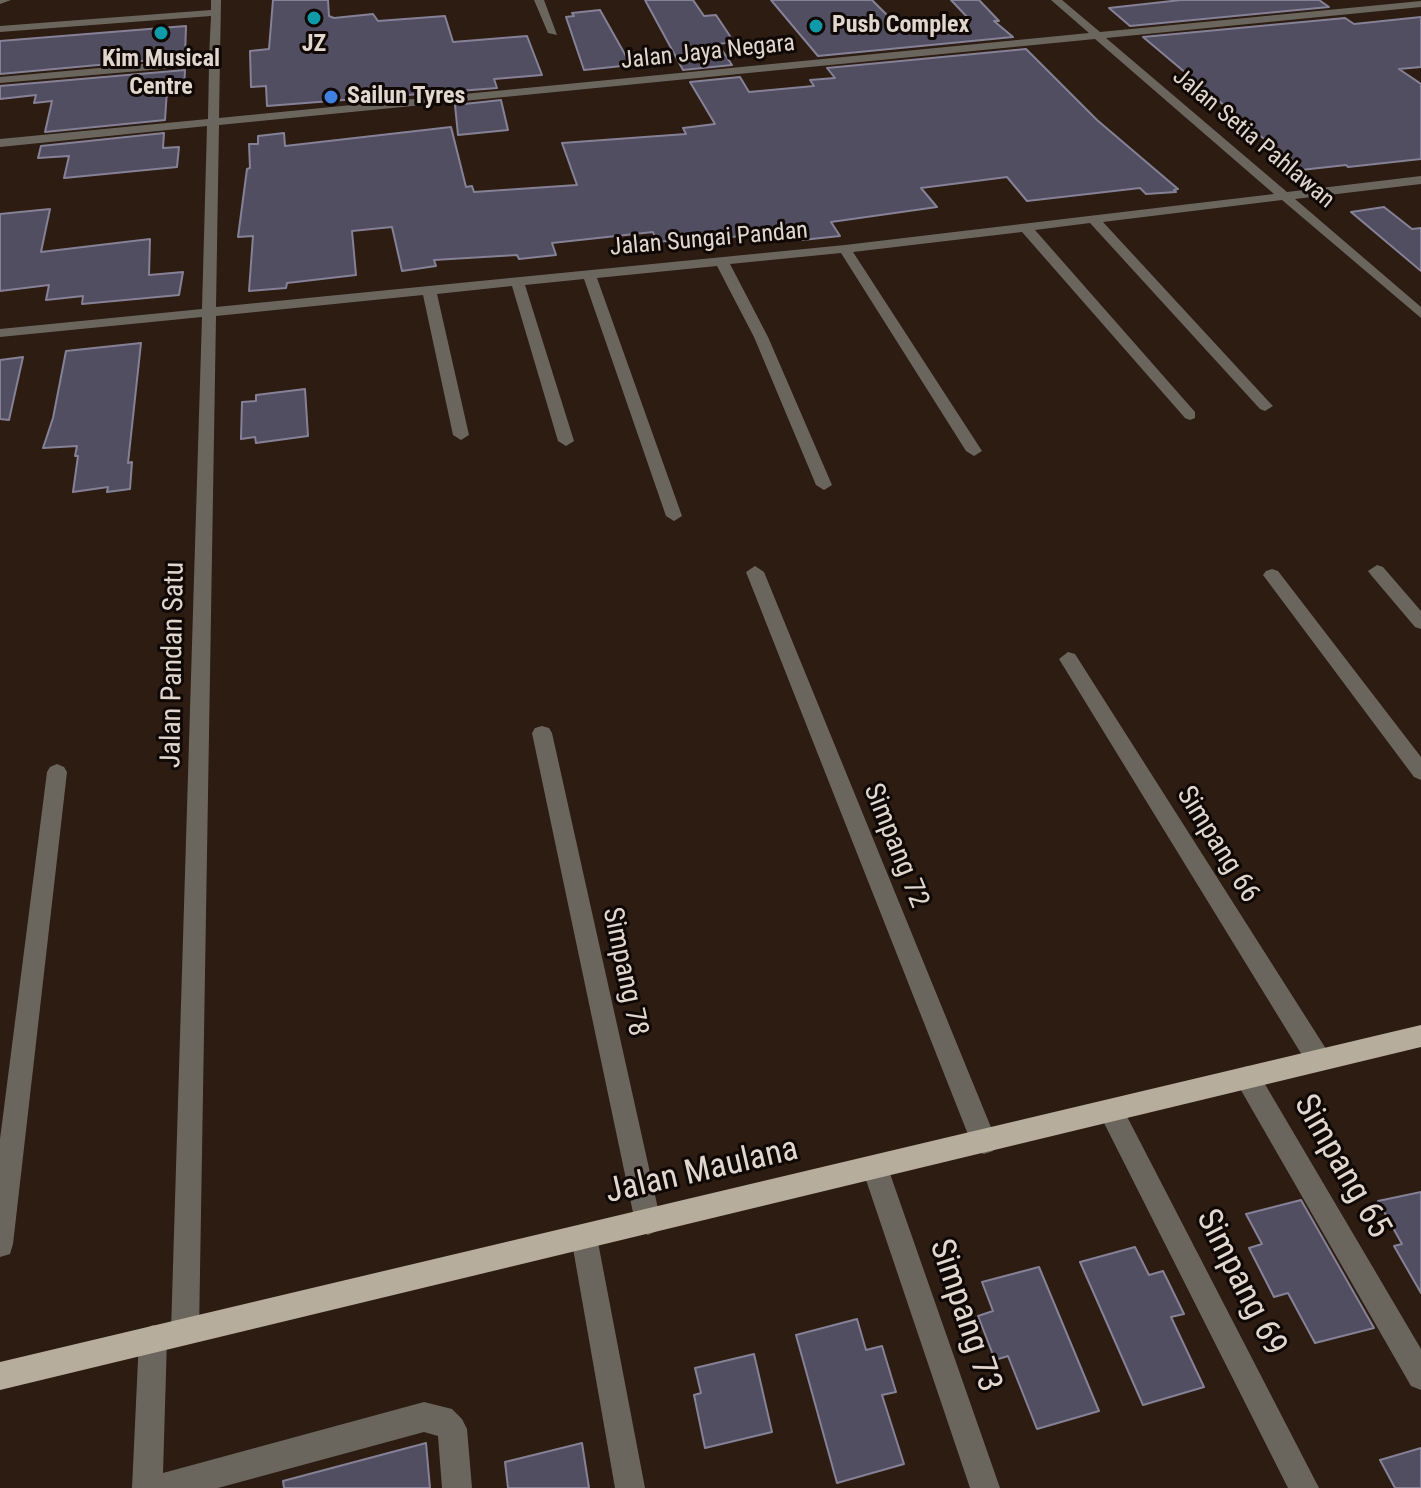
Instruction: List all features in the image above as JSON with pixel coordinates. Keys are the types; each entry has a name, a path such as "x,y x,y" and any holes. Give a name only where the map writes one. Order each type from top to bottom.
{"main road":[{"name":"Jalan Maulana","path":"0,1376 1421,1036"}],"street":[{"path":"0,1 6,0"},
{"path":"539,0 553,33"},
{"name":"Jalan Setia Pahlawan","path":"1056,0 1418,309"},
{"name":"Jalan Jaya Negara","path":"0,143 1421,4"},
{"path":"0,29 216,6"},
{"name":"Jalan Pandan Satu","path":"185,1331 216,6"},
{"path":"0,80 216,61"},
{"name":"Jalan Sungai Pandan","path":"0,333 845,249 1421,180"},
{"path":"1093,219 1265,406"},
{"path":"1026,228 1190,415"},
{"path":"845,249 974,451"},
{"path":"721,261 761,337 824,485"},
{"path":"589,274 674,516"},
{"path":"517,281 566,441"},
{"path":"429,289 461,435"},
{"path":"1377,571 1421,623"},
{"name":"Simpang 72","path":"755,572 984,1142"},
{"path":"1272,575 1421,772"},
{"name":"Simpang 66","path":"1068,659 1319,1060"},
{"name":"Simpang 78","path":"542,733 648,1222"},
{"path":"0,1244 57,772"},
{"name":"Simpang 65","path":"1247,1077 1421,1376"},
{"name":"Simpang 69","path":"1111,1111 1304,1488"},
{"name":"Simpang 73","path":"875,1168 985,1488"},
{"path":"584,1237 630,1488"},
{"path":"147,1488 153,1339"},
{"path":"163,1488 424,1417 442,1419 452,1429 457,1488"}],"building":[{"path":"273,0 328,0 329,16 334,18 373,14 378,21 445,16 453,42 527,36 542,75 494,79 497,88 267,106 266,86 251,87 250,51 269,49"},
{"path":"645,0 693,0 704,16 716,15 734,42 718,44 732,65 683,70"},
{"path":"771,0 872,0 896,24 968,18 951,0 979,0 999,21 994,21 1013,37 818,56"},
{"path":"1181,0 1319,0 1329,7 1130,26 1109,8"},
{"path":"600,10 631,65 584,70 566,17 574,16 572,13"},
{"path":"1421,17 1421,67 1399,69 1421,84 1421,159 1348,167 1301,170 1143,37 1345,18 1354,24"},
{"path":"186,26 185,57 0,74 0,41"},
{"path":"1026,49 1097,120 1178,189 1174,190 1176,192 1146,194 1140,188 1027,201 1007,177 921,188 937,207 831,222 840,236 802,240 796,230 694,241 697,246 671,249 667,241 657,242 653,232 552,243 556,255 519,259 517,255 434,260 436,266 402,271 392,227 352,231 356,275 287,283 286,288 249,291 253,236 238,237 247,169 250,168 249,144 258,144 258,136 284,133 285,146 451,127 466,187 472,186 474,192 577,185 562,143 686,134 683,128 715,124 690,82 740,77 749,92 814,86 810,80 835,78 827,68"},
{"path":"185,70 184,89 167,90 165,120 45,132 52,101 34,103 36,95 0,99 0,86"},
{"path":"501,100 508,130 458,135 455,105"},
{"path":"164,133 163,148 179,147 177,167 64,178 69,156 38,158 41,146"},
{"path":"1384,207 1412,229 1421,228 1421,271 1351,212"},
{"path":"50,209 41,252 150,239 149,275 183,272 179,295 82,304 83,296 46,300 49,285 0,291 0,214"},
{"path":"141,343 128,463 132,462 130,489 107,492 108,487 73,492 77,446 43,448 53,418 66,351"},
{"path":"23,357 9,420 0,419 0,360"},
{"path":"305,389 308,436 256,443 255,437 241,439 242,402 256,401 256,395"},
{"path":"1421,1192 1421,1293 1394,1246 1402,1244 1378,1201"},
{"path":"1301,1200 1374,1328 1315,1343 1288,1293 1274,1297 1249,1248 1262,1244 1246,1214"},
{"path":"1135,1247 1149,1275 1163,1271 1184,1314 1171,1317 1204,1387 1143,1405 1080,1262"},
{"path":"1039,1267 1099,1411 1037,1429 1008,1356 995,1360 978,1316 993,1311 982,1282"},
{"path":"857,1319 866,1350 882,1346 896,1392 882,1395 904,1464 837,1483 796,1335"},
{"path":"754,1354 772,1432 705,1448 694,1395 701,1393 695,1368"},
{"path":"426,1443 430,1488 284,1488 283,1481"},
{"path":"582,1443 589,1488 508,1488 505,1462"},
{"path":"1421,1448 1421,1488 1395,1488 1380,1460"}],"place":[{"name":"JZ","path":"314,18"},
{"name":"Pusb Complex","path":"816,26"},
{"name":"Kim Musical Centre","path":"161,33"},
{"name":"Sailun Tyres","path":"331,97"}]}
